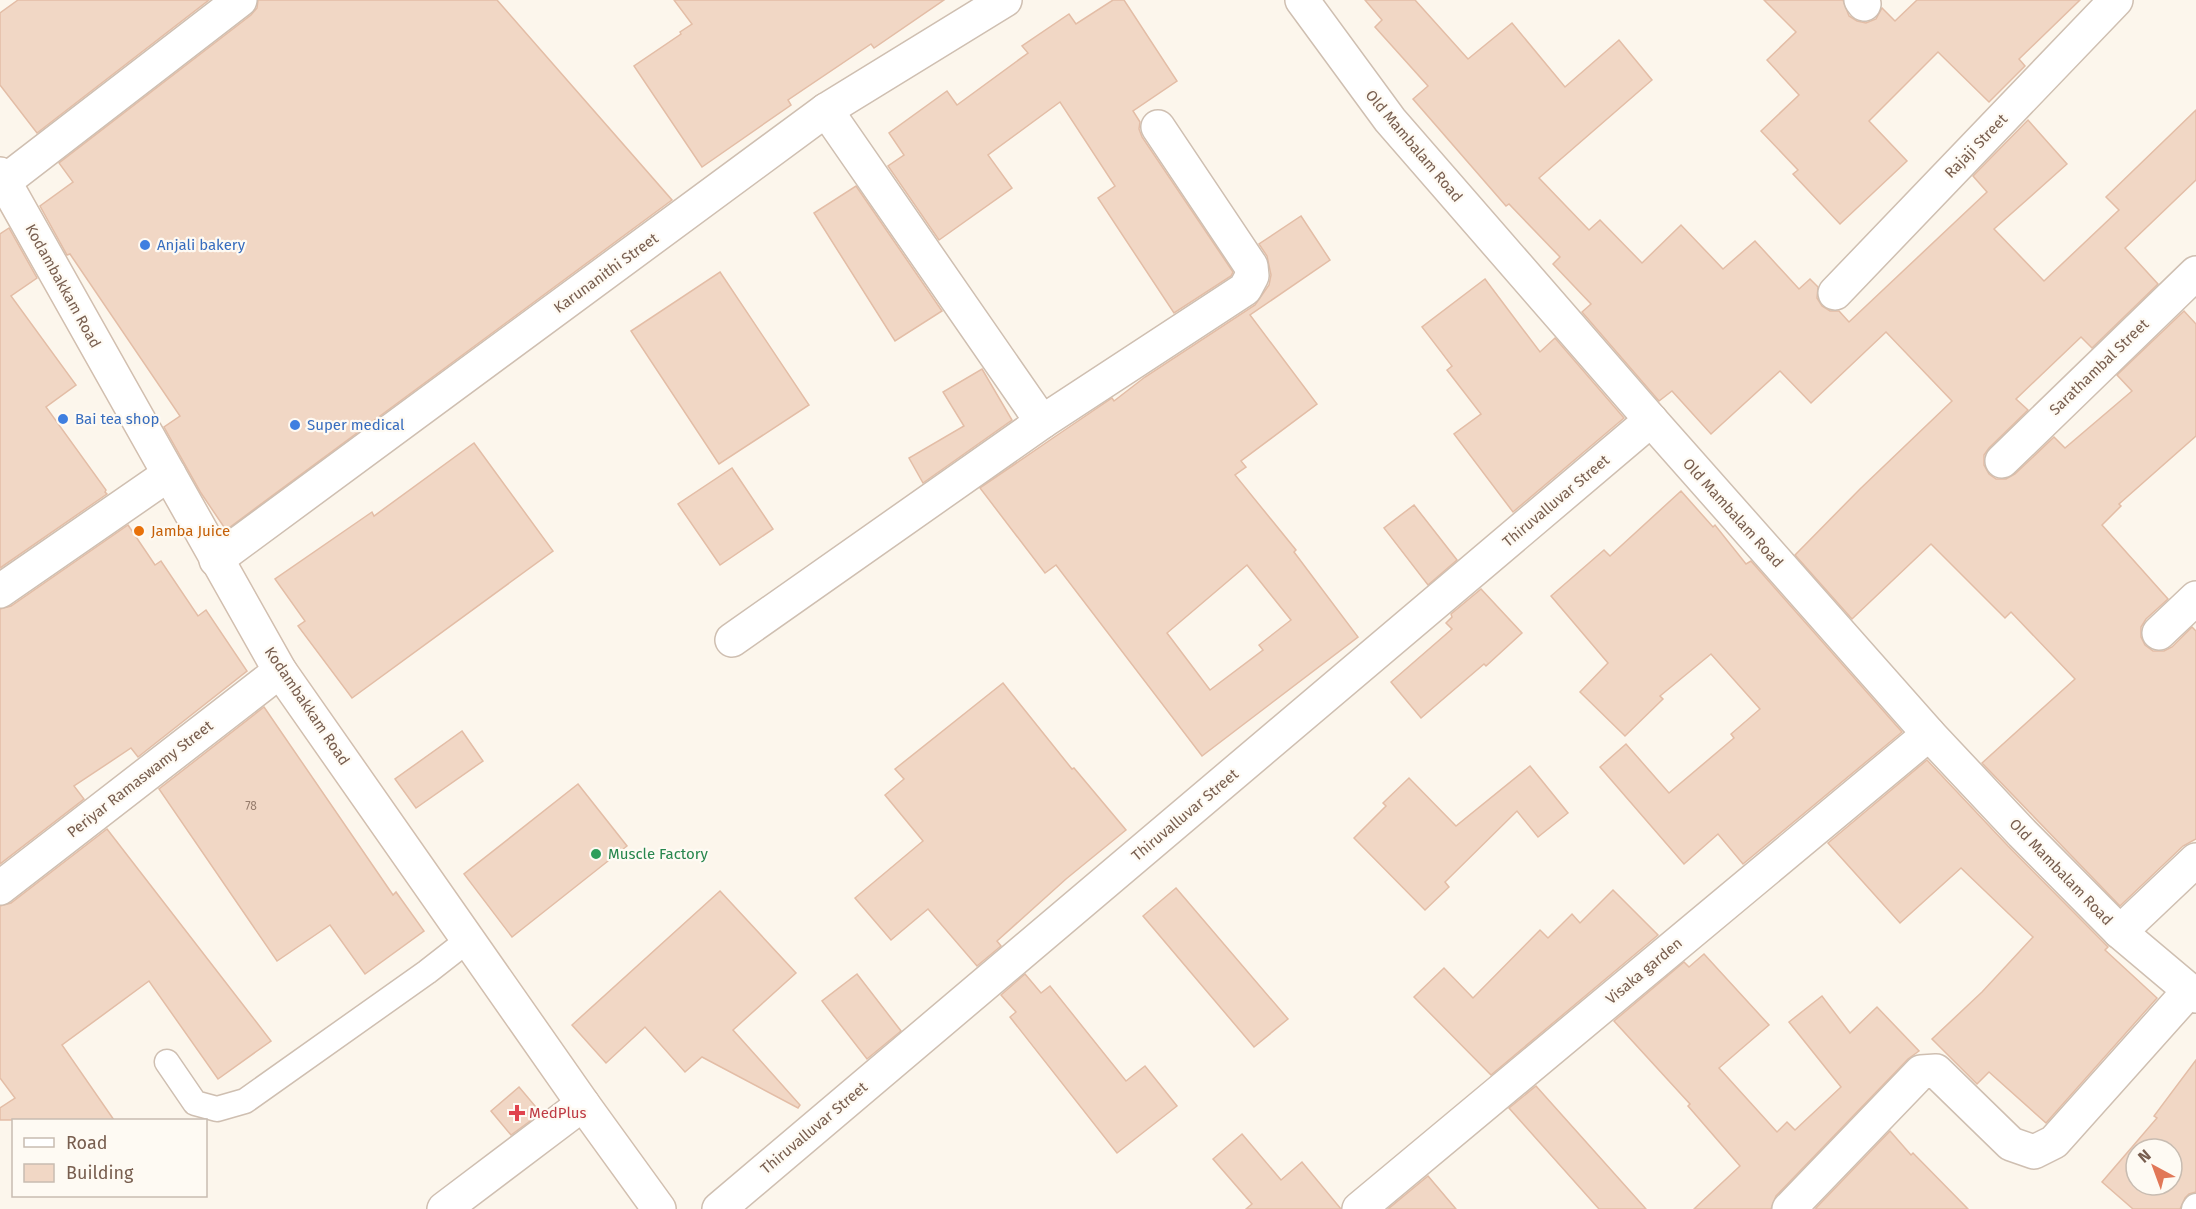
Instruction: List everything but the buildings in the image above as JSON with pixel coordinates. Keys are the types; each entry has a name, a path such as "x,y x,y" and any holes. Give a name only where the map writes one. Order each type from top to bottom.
{"street":[{"path":"2,178 240,0"},
{"name":"Karunanithi Street","path":"216,560 826,110 1005,0"},
{"name":"Old Mambalam Road","path":"1302,0 1390,120 1929,734 2120,932 2193,994"},
{"name":"Rajaji Street","path":"1835,293 2116,0"},
{"path":"826,110 1042,422"},
{"path":"732,640 1042,422 1245,289 1252,276 1251,266 1158,127"},
{"name":"Kodambakkam Road","path":"2,178 280,671 659,1209"},
{"name":"Sarathambal Street","path":"2001,461 2196,273"},
{"name":"Thiruvalluvar Street","path":"719,1209 1651,420"},
{"path":"0,591 170,474"},
{"path":"2159,633 2196,598"},
{"name":"Periyar Ramaswamy Street","path":"0,888 280,671"},
{"name":"Visaka garden","path":"1359,1209 1929,734"},
{"path":"2120,932 2196,860"},
{"path":"1800,1206 1921,1072 1936,1071 2011,1144 2034,1152 2054,1142 2193,994"},
{"path":"444,1209 583,1104"}],"lane":[{"path":"167,1062 195,1103 217,1109 245,1101 427,972 468,940"}],"place":[{"name":"Anjali bakery","path":"145,245"},
{"name":"Bai tea shop","path":"63,419"},
{"name":"Super medical","path":"295,425"},
{"name":"Jamba Juice","path":"139,531"},
{"name":"Muscle Factory","path":"596,854"},
{"name":"MedPlus","path":"517,1113"}]}
